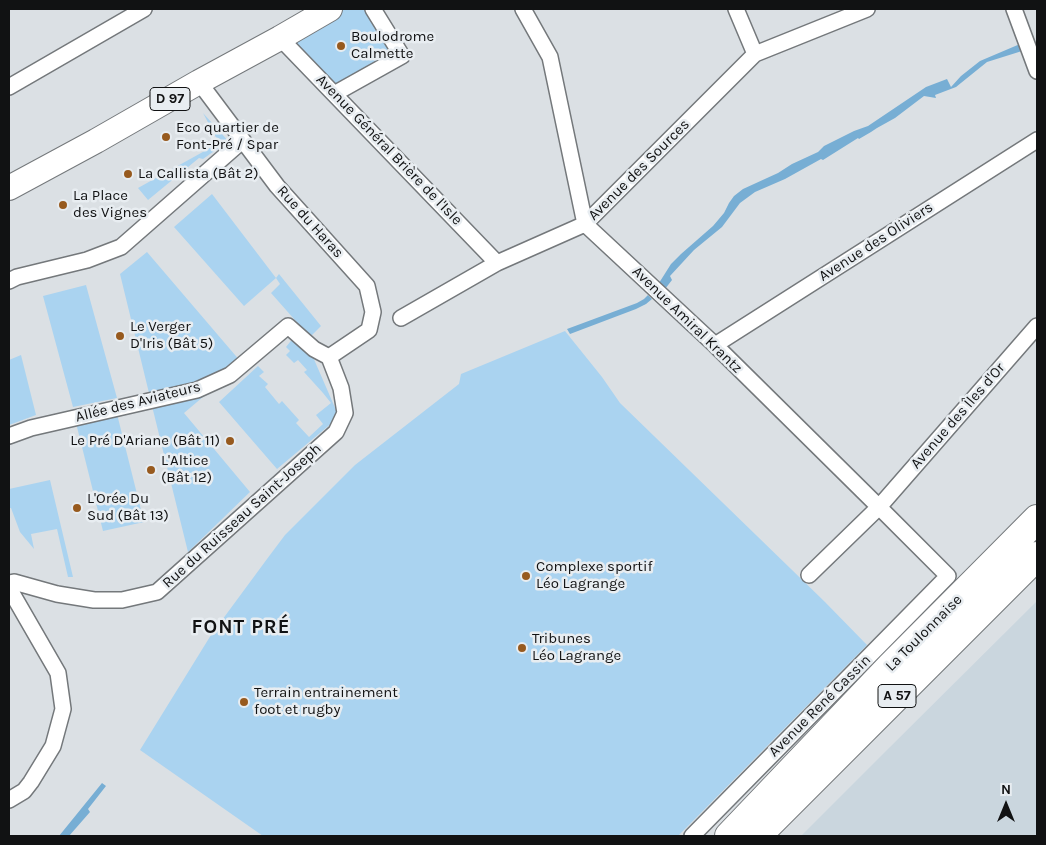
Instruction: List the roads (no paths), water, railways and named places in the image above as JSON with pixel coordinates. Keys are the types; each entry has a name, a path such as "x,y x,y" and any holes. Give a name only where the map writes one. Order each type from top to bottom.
{"highway":[{"name":"La Toulonnaise","path":"729,836 891,666 1037,519"},
{"name":"La Toulonnaise","path":"758,836 1037,556"},
{"path":"711,836 739,808 762,802"}],"main road":[{"name":"D 97","path":"9,188 329,9"}],"street":[{"path":"9,87 144,9"},
{"path":"334,94 402,56 373,9"},
{"path":"523,9 550,57 585,224"},
{"path":"736,9 755,54 867,9"},
{"path":"1014,9 1037,71"},
{"name":"Avenue Général Brière de l'Isle","path":"280,38 496,263"},
{"name":"Avenue des Sources","path":"401,318 496,263 585,224 755,54"},
{"name":"Rue du Haras","path":"199,82 277,186 367,286 372,312 369,330 329,357"},
{"name":"Avenue des Oliviers","path":"715,345 1037,140"},
{"path":"9,281 17,277 87,260 121,247 242,141"},
{"name":"Avenue Amiral Krantz","path":"585,224 715,345 948,576"},
{"name":"Allée des Aviateurs","path":"9,436 31,428 197,390 230,375 288,326 314,349 329,357"},
{"name":"Avenue des Îles d'Or","path":"809,575 879,507 1037,326"},
{"name":"Rue du Ruisseau Saint-Joseph","path":"9,583 14,582 57,594 94,600 122,600 156,592 336,432 345,413 341,388 329,357"},
{"name":"Avenue René Cassin","path":"692,836 948,576"},
{"path":"9,588 58,673 62,709 53,746 31,782 24,790 9,800"}],"place":[{"name":"Boulodrome Calmette","path":"341,46"},
{"name":"Eco quartier de Font-Pré / Spar","path":"166,137"},
{"name":"La Callista (Bât 2)","path":"128,174"},
{"name":"La Place des Vignes","path":"63,205"},
{"name":"Le Verger D'Iris (Bât 5)","path":"120,336"},
{"name":"Le Pré D'Ariane (Bât 11)","path":"230,441"},
{"name":"L'Altice (Bât 12)","path":"151,470"},
{"name":"L'Orée Du Sud (Bât 13)","path":"77,508"},
{"name":"Complexe sportif Léo Lagrange","path":"526,576"},
{"name":"Tribunes Léo Lagrange","path":"522,648"},
{"name":"Terrain entrainement foot et rugby","path":"244,702"}],"district":[{"name":"FONT PRÉ","path":"241,627"}]}
